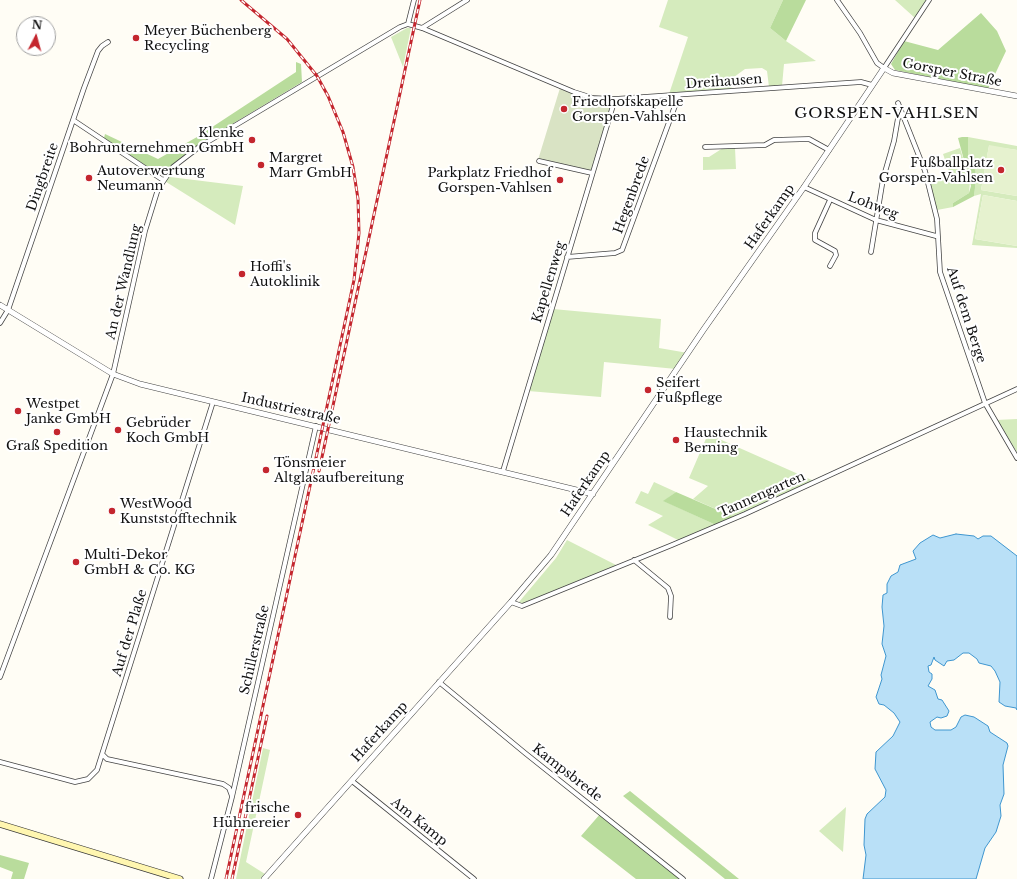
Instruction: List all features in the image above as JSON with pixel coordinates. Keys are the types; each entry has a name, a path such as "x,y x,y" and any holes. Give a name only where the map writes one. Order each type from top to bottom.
{"main road":[{"path":"0,824 180,879"}],"street":[{"path":"414,0 408,24 422,28 467,0"},
{"path":"837,0 860,33 877,63 884,68 929,0"},
{"name":"An der Wandlung","path":"0,677 113,374 145,231 153,202 163,180 174,167 199,147 400,27 408,24"},
{"name":"Dreihausen","path":"422,28 584,96 615,99 861,82 872,85"},
{"name":"Dingbreite","path":"0,323 8,310 98,51 108,42"},
{"name":"Haferkamp","path":"264,879 511,602 550,555 704,329 804,187 884,68"},
{"name":"Gorsper Straße","path":"884,68 893,73 1017,96"},
{"name":"Hegenbrede","path":"568,257 615,253 622,250 679,95"},
{"name":"Kapellenweg","path":"503,471 615,99"},
{"name":"Auf dem Berge","path":"898,103 925,171 937,219 936,236 940,272 985,403 1017,458"},
{"path":"871,252 883,179 894,141 898,118 903,114"},
{"path":"73,120 163,180"},
{"path":"705,147 765,145 774,140 809,139 829,150"},
{"path":"539,161 592,173"},
{"name":"Lohweg","path":"804,187 876,220 936,236"},
{"path":"830,200 815,233 815,240 835,251 836,255 830,266"},
{"name":"Industriestraße","path":"0,306 113,374 140,384 593,494"},
{"name":"Tannengarten","path":"511,602 522,606 745,514 1017,389"},
{"name":"Auf der Plaße","path":"0,762 75,782 88,779 97,770 103,755 213,402"},
{"name":"Schillerstraße","path":"211,879 232,797 316,426"},
{"path":"634,560 668,588 671,596 670,617"},
{"name":"Kampsbrede","path":"439,682 525,753 683,879"},
{"path":"103,755 107,759 223,784 229,788 232,797"},
{"name":"Am Kamp","path":"352,781 474,879"}],"green space":[{"path":"668,0 783,0 770,28 786,41 816,61 784,64 782,86 769,87 767,71 762,68 745,69 734,77 731,89 669,94 688,37 659,27"},
{"path":"783,0 806,0 786,41 770,28"},
{"path":"895,0 927,0 915,18"},
{"path":"981,13 997,31 1006,51 988,89 895,70 891,64 904,41 938,50"},
{"path":"407,28 411,28 403,67 391,37"},
{"path":"296,62 301,64 302,82 199,144 162,173 154,171 104,138 105,134 158,159 197,137 296,72"},
{"path":"560,88 584,97 613,100 591,173 538,160"},
{"path":"968,137 1017,146 1017,150 989,146 981,190 1017,196 1017,201 983,195 975,239 1017,246 1017,248 972,245 981,194 974,196 976,180 968,156"},
{"path":"968,137 968,156 975,170 976,180 974,196 953,207 953,203 969,193 971,186 958,138"},
{"name":"Fußballplatz Gorspen-Vahlsen","path":"989,145 1017,150 1017,196 981,190"},
{"path":"723,148 735,148 736,169 703,170 703,157 709,157"},
{"path":"960,148 970,181 969,193 953,203 953,207 937,210 929,181 950,174 943,154"},
{"path":"170,177 243,186 235,225 163,180"},
{"path":"983,195 1017,201 1017,246 975,239"},
{"path":"553,309 661,319 659,348 688,353 676,369 604,362 601,397 528,391"},
{"path":"1017,419 1017,452 996,420"},
{"path":"708,434 814,481 734,517 693,499 708,486 689,478"},
{"path":"654,482 676,492 664,501 716,525 680,541 648,525 663,516 635,503 641,491 648,494"},
{"path":"676,492 734,517 716,525 663,501"},
{"path":"567,540 618,566 524,604 519,602 556,558"},
{"path":"263,748 270,750 246,862 265,874 260,879 236,879"},
{"path":"630,791 739,879 725,879 623,796"},
{"path":"846,807 843,852 819,831"},
{"path":"601,813 681,879 636,879 581,836"},
{"path":"0,855 29,863 24,879 11,879 13,872 0,867"}],"water":[{"path":"956,534 974,536 978,539 983,536 991,536 1017,556 1017,710 1016,708 1005,706 999,702 1000,682 995,671 991,666 979,663 977,659 969,653 963,653 954,660 947,661 944,666 935,660 934,657 931,665 928,666 929,672 932,674 932,679 928,686 935,690 938,699 942,700 949,711 947,716 941,718 937,717 930,722 931,727 935,730 951,730 956,727 961,717 965,715 974,717 988,726 990,732 1007,743 1008,746 1003,765 1004,794 1000,805 1001,816 996,832 985,848 976,879 863,879 866,855 864,845 865,819 867,814 885,797 886,790 875,769 876,752 893,736 900,722 894,713 884,705 879,704 876,697 882,679 881,675 886,656 882,644 884,626 882,607 883,595 887,593 887,584 891,576 898,572 900,565 916,559 913,551 920,543 933,535 940,538"}],"railway":[{"path":"226,879 354,280 359,233 358,199 353,167 343,132 328,96 317,76 287,39 241,0"},
{"path":"319,471 420,0"},
{"path":"232,879 267,716"}],"place":[{"name":"Meyer Büchenberg Recycling","path":"136,38"},
{"name":"Friedhofskapelle Gorspen-Vahlsen","path":"564,109"},
{"name":"Klenke Bohrunternehmen GmbH","path":"252,140"},
{"name":"Margret Marr GmbH","path":"261,165"},
{"name":"Fußballplatz Gorspen-Vahlsen","path":"1001,170"},
{"name":"Autoverwertung Neumann","path":"89,178"},
{"name":"Parkplatz Friedhof Gorspen-Vahlsen","path":"560,180"},
{"name":"Hoffi's Autoklinik","path":"242,274"},
{"name":"Seifert Fußpflege","path":"648,390"},
{"name":"Westpet Janke GmbH","path":"18,411"},
{"name":"Gebrüder Koch GmbH","path":"118,430"},
{"name":"Graß Spedition","path":"57,432"},
{"name":"Haustechnik Berning","path":"676,440"},
{"name":"Tönsmeier Altglasaufbereitung","path":"266,470"},
{"name":"WestWood Kunststofftechnik","path":"112,511"},
{"name":"Multi-Dekor GmbH & Co. KG","path":"76,562"},
{"name":"frische Hühnereier","path":"298,815"}],"district":[{"name":"GORSPEN-VAHLSEN","path":"887,114"}]}
